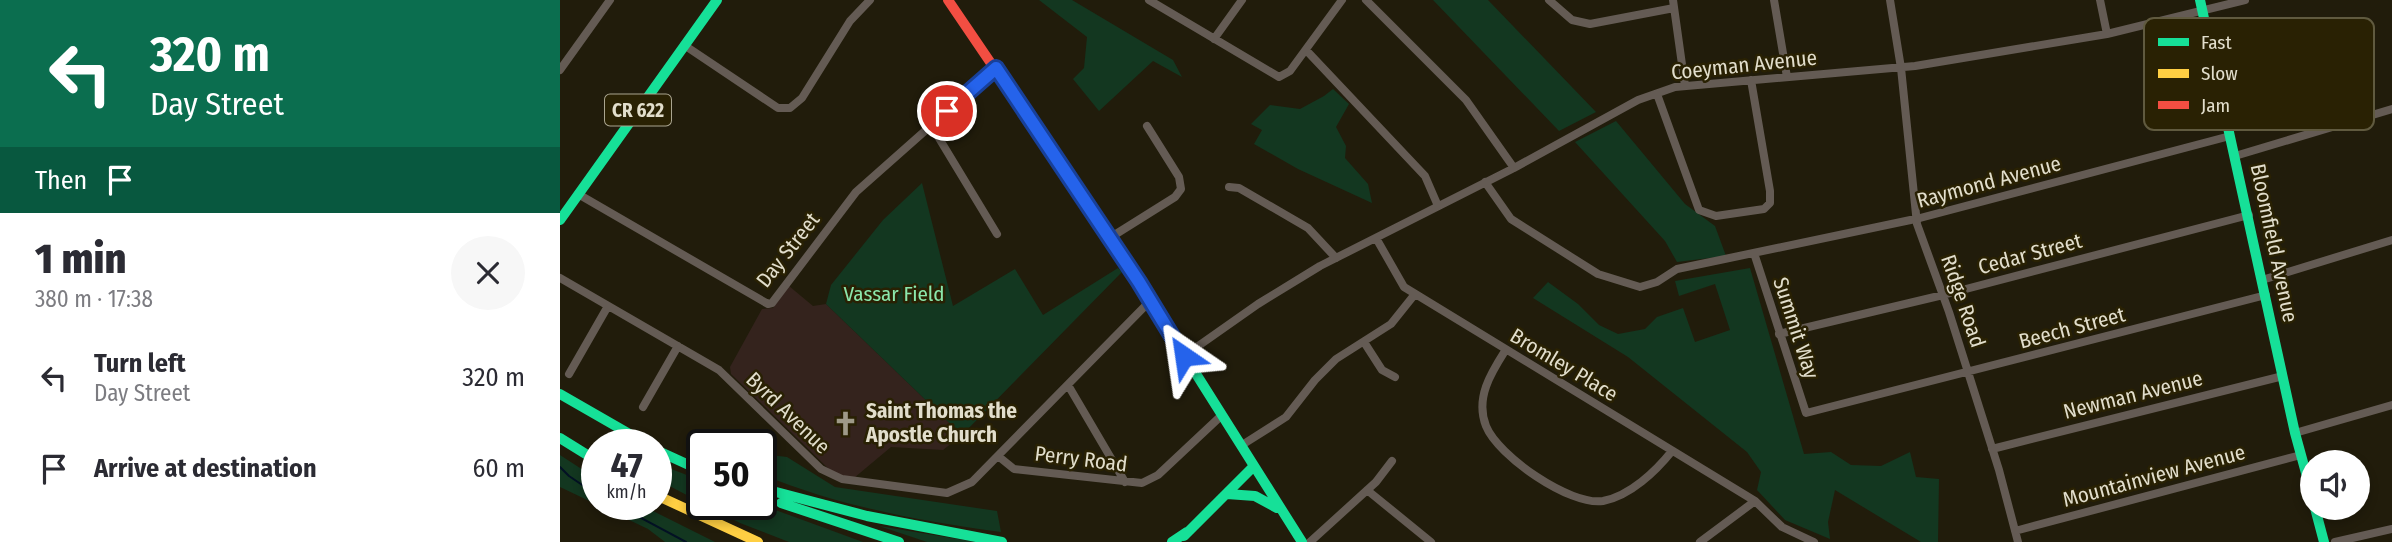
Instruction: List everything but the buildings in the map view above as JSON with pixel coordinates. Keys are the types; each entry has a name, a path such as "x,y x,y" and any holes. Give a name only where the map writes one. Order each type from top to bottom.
{"main road":[{"name":"CR 622","path":"560,220 717,0"},
{"path":"948,0 1150,301 1302,542"},
{"name":"Bloomfield Avenue","path":"2229,130 2300,450"},
{"path":"560,394 621,429"},
{"path":"560,438 581,451"},
{"path":"1180,540 1254,466"},
{"path":"777,492 867,516 1002,542"},
{"path":"1227,494 1255,496 1267,500 1286,517"},
{"path":"777,500 899,542"},
{"path":"672,503 756,542"},
{"path":"2318,520 2324,542"}],"street":[{"path":"560,70 610,0"},
{"path":"684,45 778,108 790,108 802,98 850,21 870,0"},
{"path":"1149,0 1279,77 1286,75 1342,0"},
{"path":"1214,39 1242,0"},
{"path":"1366,0 1466,100 1514,168"},
{"path":"1549,0 1572,20 1590,24 1674,4 1685,86"},
{"path":"1774,0 1787,77"},
{"name":"Ridge Road","path":"1889,0 1901,67 1916,219 1968,373 2018,542"},
{"path":"2100,0 2107,34"},
{"name":"Coeyman Avenue","path":"2161,18 2201,6 2245,0"},
{"name":"Coeyman Avenue","path":"1184,356 1258,304 1336,258 1514,168 1638,100 1685,86 1901,67 2107,34 2144,23"},
{"path":"1306,50 1425,176 1438,206"},
{"name":"Day Street","path":"578,194 768,304 772,303 856,192 996,68"},
{"path":"1657,94 1699,209 1716,216 1764,209 1770,203 1751,80"},
{"path":"2374,114 2392,109"},
{"path":"931,125 997,234"},
{"path":"1108,239 1175,197 1181,189 1179,177 1147,126"},
{"path":"2235,156 2322,130"},
{"name":"Raymond Avenue","path":"1485,182 1511,219 1598,274 1640,287 1657,282 1677,270 1916,219 2230,136"},
{"path":"1228,187 1239,188 1308,228 1336,258"},
{"name":"Cedar Street","path":"1779,334 1943,295 2249,215"},
{"name":"Bromley Place","path":"1376,238 1404,287 1755,501 1782,527 1814,542"},
{"path":"2262,280 2392,240"},
{"name":"Summit Way","path":"1754,253 1806,413"},
{"name":"Byrd Avenue","path":"560,278 719,370 830,475 842,479 947,493 972,482 1150,301"},
{"path":"1242,445 1286,417 1315,380 1336,359 1391,324 1415,294"},
{"name":"Beech Street","path":"1806,413 2266,295"},
{"path":"569,374 608,306"},
{"path":"1364,342 1382,370 1395,377"},
{"path":"643,407 678,346"},
{"path":"1505,351 1485,386 1483,411 1486,426 1492,436 1540,481 1570,494 1602,501 1640,482 1672,451"},
{"name":"Newman Avenue","path":"1992,449 2283,376"},
{"path":"1068,385 1125,482"},
{"path":"2295,433 2392,405"},
{"name":"Perry Road","path":"998,456 1014,469 1125,482 1149,481 1222,415"},
{"name":"Mountainview Avenue","path":"2015,531 2300,454"},
{"path":"1310,542 1367,490 1392,461"},
{"path":"1367,490 1431,542"},
{"path":"1700,542 1755,501"},
{"path":"2335,542 2392,528"}],"shaded area":[{"path":"789,286 813,306 826,304 962,435 943,450 891,447 854,478 835,475 731,374 730,367 762,309 773,308"}],"green space":[{"path":"1039,0 1072,0 1173,60 1182,77 1153,61 1099,111 1073,79 1084,68 1087,37"},
{"path":"1433,0 1488,0 1596,112 1559,131"},
{"path":"1333,89 1349,104 1336,127 1346,146 1345,158 1368,184 1372,203 1298,169 1254,144 1262,130 1251,124 1270,105 1300,109"},
{"path":"1616,121 1685,204 1715,226 1726,256 1677,262 1665,241 1575,142"},
{"name":"Vassar Field","path":"922,183 953,306 1015,269 1043,315 1118,268 1122,272 962,435 826,304 831,285 883,220"},
{"path":"1750,268 1804,454 1831,452 1851,465 1881,466 1910,452 1916,477 1939,479 1938,542 1921,542 1835,490 1828,522 1830,539 1785,520 1757,490 1761,472 1747,452 1628,357 1533,298 1548,282 1578,304 1599,325 1618,334 1645,329 1657,317 1683,308 1695,342 1730,330 1715,284 1679,296 1675,281"},
{"path":"560,455 581,469 581,497 560,487"},
{"path":"777,456 787,457 835,487 997,511 1001,532 940,523 849,504 777,480"},
{"path":"672,469 686,475 686,495 672,487"},
{"path":"777,511 863,542 789,542 734,520 777,520"},
{"path":"629,520 671,520 715,542 665,542 648,529"},
{"path":"879,526 976,542 927,542"}],"waterway":[{"path":"560,467 581,484"},
{"path":"645,520 686,542"}],"traffic: fast":[{"path":"560,220 717,0"},
{"path":"2200,0 2204,18"},
{"path":"2229,130 2300,451"},
{"path":"1123,258 1302,542"},
{"path":"560,394 621,429"},
{"path":"560,438 581,451"},
{"path":"672,457 686,464"},
{"path":"1184,536 1254,466"},
{"path":"777,492 867,516 1002,542"},
{"path":"1227,494 1255,496 1277,508"},
{"path":"781,503 899,542"},
{"path":"2318,520 2324,542"},
{"path":"1172,542 1187,532"}],"traffic: slow":[{"path":"672,502 758,542"}],"traffic: jam":[{"path":"948,0 1123,258"}],"place":[{"name":"Saint Thomas the Apostle Church","path":"846,423"}],"route":[{"path":"947,111 996,68 1139,282 1184,356"}]}
